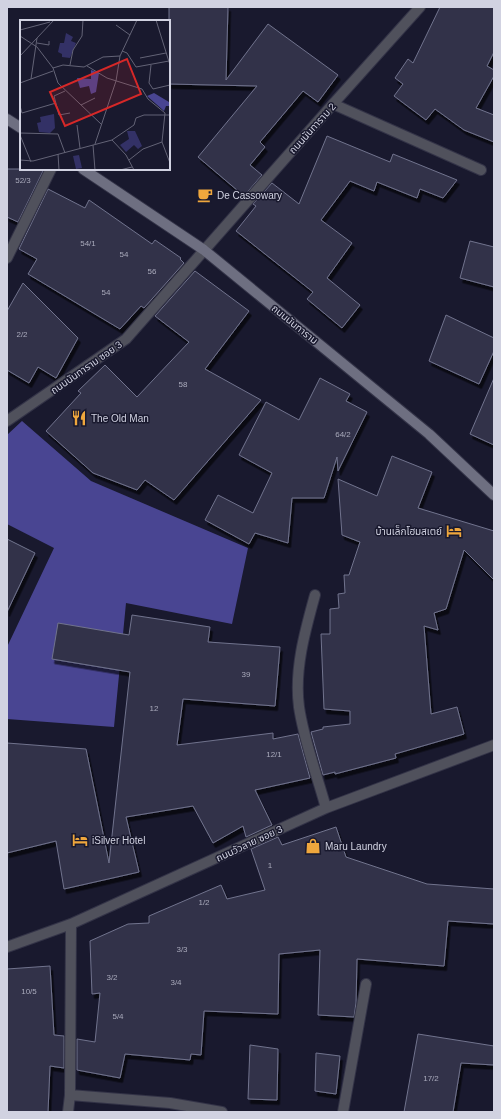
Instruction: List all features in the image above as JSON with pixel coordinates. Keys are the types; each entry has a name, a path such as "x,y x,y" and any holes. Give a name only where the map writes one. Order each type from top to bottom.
{"street":[{"name":"ถนนนันทาราม 2","path":"204,250 420,7"},
{"path":"333,104 481,170"},
{"path":"7,119 20,127"},
{"path":"7,258 51,170"},
{"name":"ถนนนันทาราม","path":"84,170 204,250 429,434 494,495"},
{"name":"ถนนนันทาราม ซอย 3","path":"7,421 126,339 204,250"},
{"path":"315,595 303,644 298,684 299,705 304,730 326,808"},
{"name":"ถนนวัวลาย ซอย 3","path":"7,947 71,924 326,808 494,745"},
{"path":"68,1112 70,1095 71,924"},
{"path":"343,1112 366,984"},
{"path":"70,1095 222,1112"}],"shaded area":[{"path":"22,421 91,481 248,548 232,624 126,603 114,727 7,719 7,647 54,548 7,524 7,435"}],"building":[{"path":"169,7 228,7 226,80 268,24 338,75 318,102 303,91 260,142 265,147 250,165 262,175 244,196 198,157 257,86 170,84"},
{"path":"440,7 494,7 494,52 487,66 494,70 494,76 476,108 494,115 494,142 464,130 435,109 426,120 394,96 403,84 395,78 408,59 413,63"},
{"path":"327,136 390,162 393,154 457,180 443,198 420,189 417,198 377,182 374,191 350,181 321,220 352,243 327,278 360,305 342,328 307,299 313,292 236,231 256,206 253,204 272,183 299,204"},
{"path":"7,169 44,170 18,222 7,217"},
{"path":"48,189 85,208 89,200 152,244 155,240 181,258 180,259 184,263 144,308 141,306 120,329 28,274 37,259 19,249"},
{"path":"470,241 494,247 494,287 460,278"},
{"path":"195,271 249,311 205,369 261,400 174,500 145,480 137,490 93,473 46,431 81,393 78,391 105,365 137,397 189,342 155,316"},
{"path":"23,283 78,338 56,378 38,367 29,383 7,370 7,311"},
{"path":"446,315 494,338 494,351 479,384 429,361"},
{"path":"320,378 350,394 346,401 367,412 338,471 337,457 324,498 292,498 288,543 255,533 249,544 205,520 218,495 253,513 272,473 239,455 266,402 299,420"},
{"path":"494,378 494,445 470,434"},
{"path":"392,456 432,472 418,508 494,531 494,580 464,550 446,609 434,613 438,630 424,626 431,714 457,707 464,734 395,754 396,758 335,774 335,772 323,775 311,732 323,729 323,727 350,724 350,711 324,709 321,634 330,634 330,609 339,608 338,594 345,593 344,575 349,575 360,542 342,535 338,479 377,496"},
{"path":"7,539 35,553 7,612"},
{"path":"132,615 210,627 208,642 280,647 275,706 183,699 177,745 273,733 273,739 298,734 310,778 255,790 272,825 246,837 243,826 213,843 193,806 126,817 139,872 64,889 56,841 7,853 7,743 86,749 109,863 130,672 52,659 58,623 129,635"},
{"path":"336,827 346,857 427,884 494,889 494,924 448,921 444,966 357,959 356,1003 354,1017 318,1015 320,950 279,954 278,1014 204,1011 201,1055 191,1054 190,1060 125,1054 120,1078 77,1070 77,1039 95,1042 100,993 92,994 90,941 128,924 149,923 149,916 221,885 227,899 265,890 251,849 278,837 282,845"},
{"path":"50,966 54,1035 64,1036 64,1068 50,1066 48,1112 7,1112 7,969"},
{"path":"418,1034 494,1046 494,1065 461,1063 453,1112 404,1112"},
{"path":"250,1045 278,1049 277,1100 248,1099"},
{"path":"316,1053 340,1056 336,1094 315,1091"}],"place":[{"name":"De Cassowary","path":"205,195"},
{"name":"The Old Man","path":"79,418"},
{"name":"บ้านเล็กโฮมสเตย์","path":"454,531"},
{"name":"iSilver Hotel","path":"80,840"},
{"name":"Maru Laundry","path":"313,846"}]}
